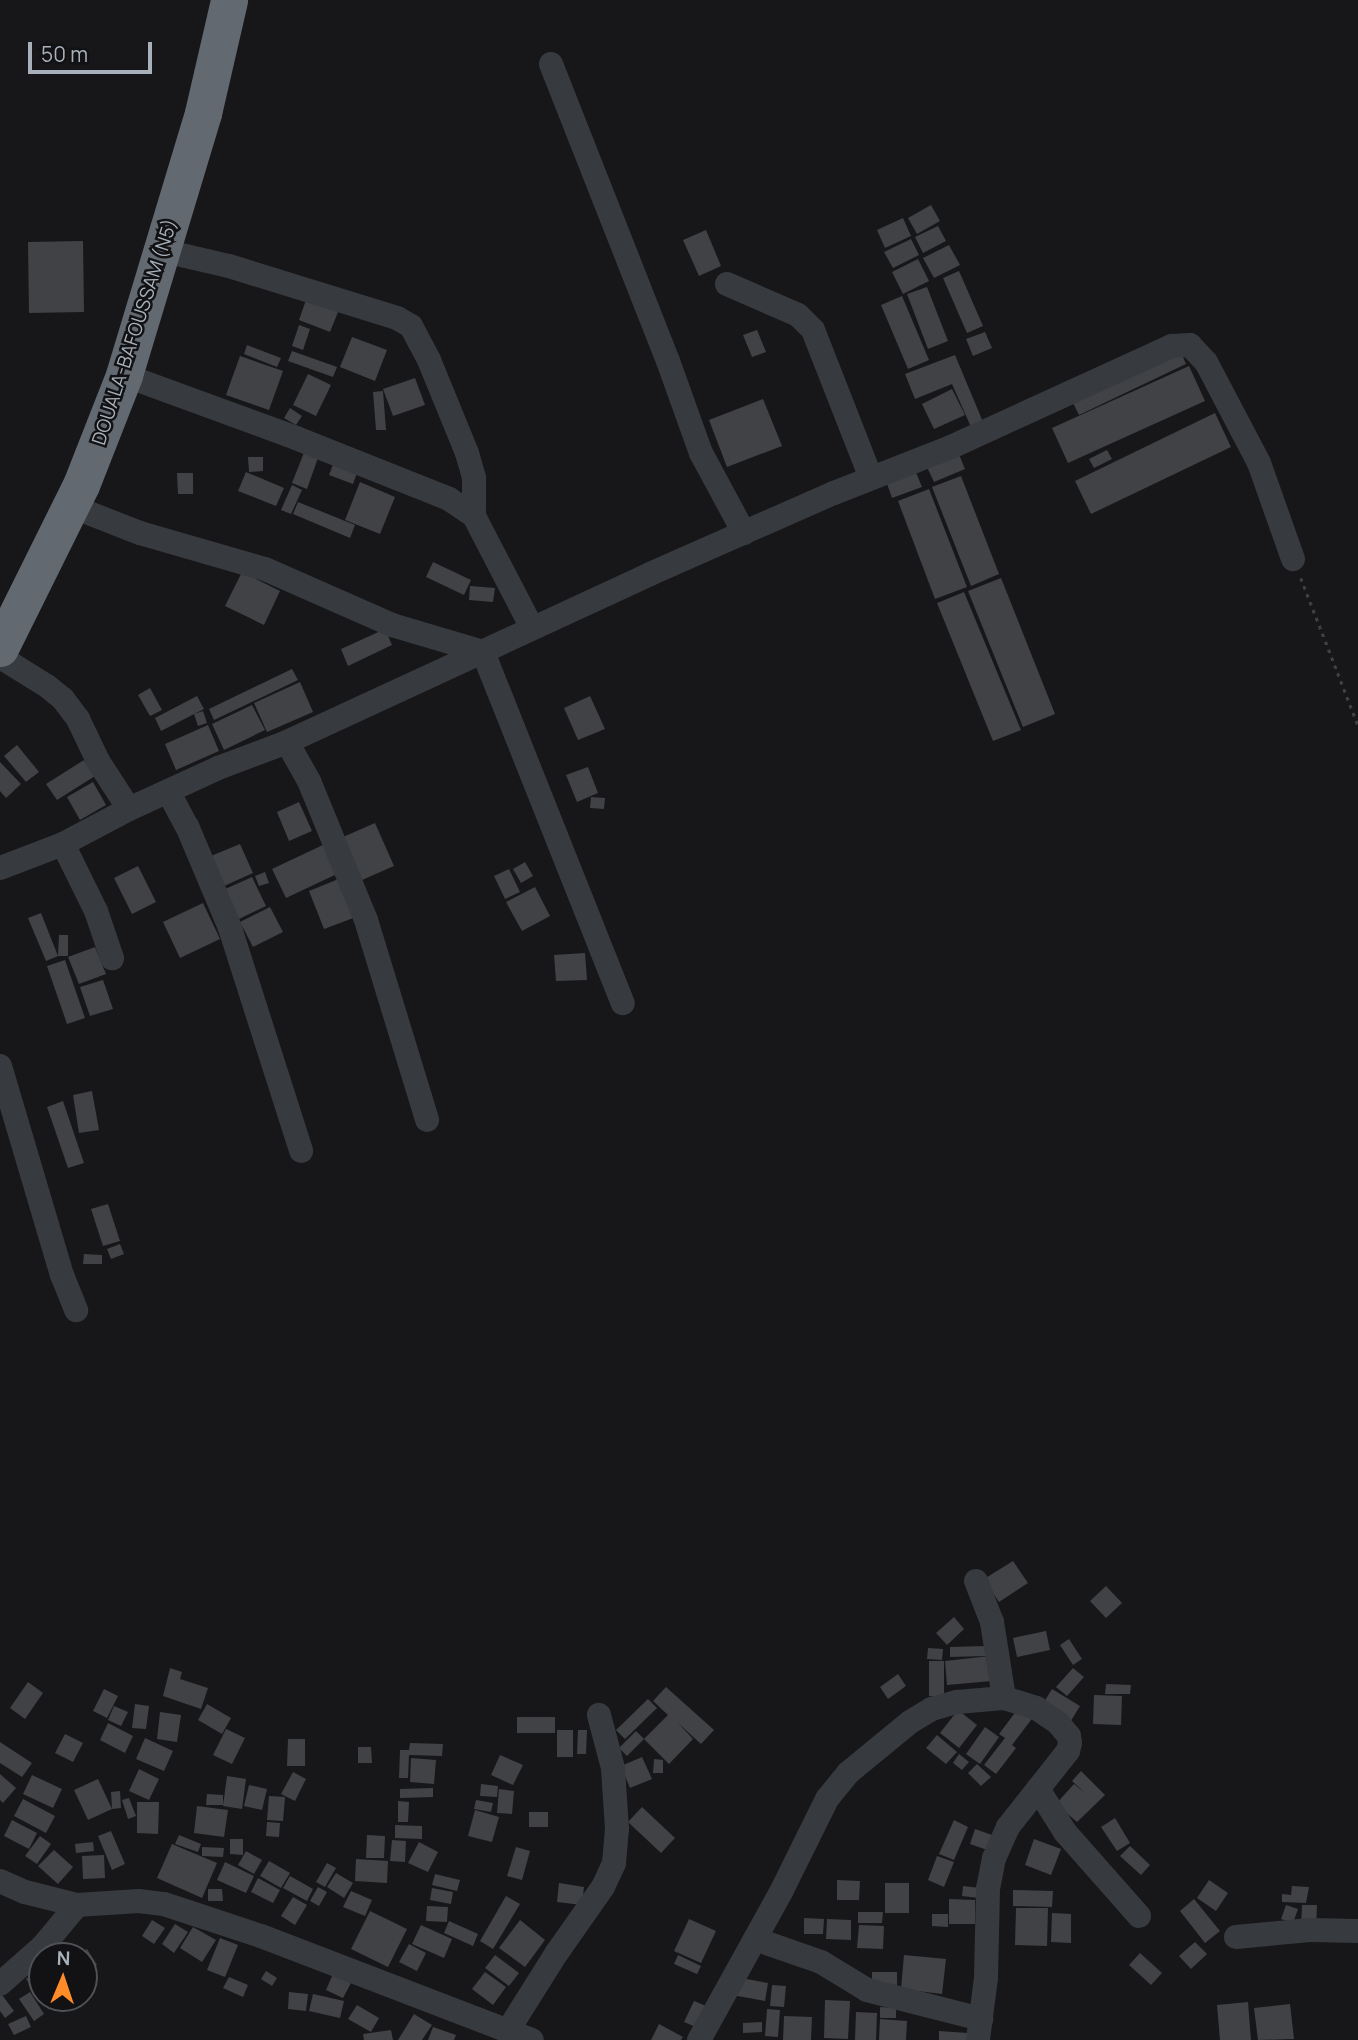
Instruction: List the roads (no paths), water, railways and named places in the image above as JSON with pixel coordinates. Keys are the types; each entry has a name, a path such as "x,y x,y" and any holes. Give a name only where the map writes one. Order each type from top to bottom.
{"highway":[{"name":"DOUALA-BAFOUSSAM (N5)","path":"0,648 71,506 124,375 164,251 203,113 229,0"}],"street":[{"path":"551,64 701,453 744,533"},
{"path":"164,251 229,266 397,318 411,327 429,359 467,453 474,478 474,516 532,628"},
{"path":"727,284 799,315 813,330 871,478"},
{"path":"4,861 63,845 168,791 287,742 744,533 951,447 1172,346 1189,345 1206,362 1259,463 1293,559"},
{"path":"124,375 429,488 474,516"},
{"path":"71,506 140,533 265,569 392,625 483,652"},
{"path":"483,652 623,1003"},
{"path":"0,657 63,699 78,719 98,761 129,809"},
{"path":"287,742 309,781 366,920 427,1120"},
{"path":"168,791 187,826 230,928 301,1151"},
{"path":"63,845 96,911 112,958"},
{"path":"0,1066 62,1275 76,1310"},
{"path":"976,1581 992,1622 1004,1698"},
{"path":"699,2040 827,1799 848,1773 910,1722 932,1709 957,1702 1004,1698 1036,1708 1065,1728 1069,1736 1068,1751 1008,1827 994,1858 988,1889 979,2030 867,1990 821,1962 755,1939"},
{"path":"507,2032 556,1954 603,1887 614,1863 617,1829 613,1768 599,1715"},
{"path":"1038,1789 1065,1832 1139,1916"},
{"path":"0,1881 25,1892 77,1905 139,1901 164,1904 261,1936 532,2040"},
{"path":"0,1984 43,1947 77,1905"},
{"path":"1236,1937 1310,1930 1358,1931"}]}
